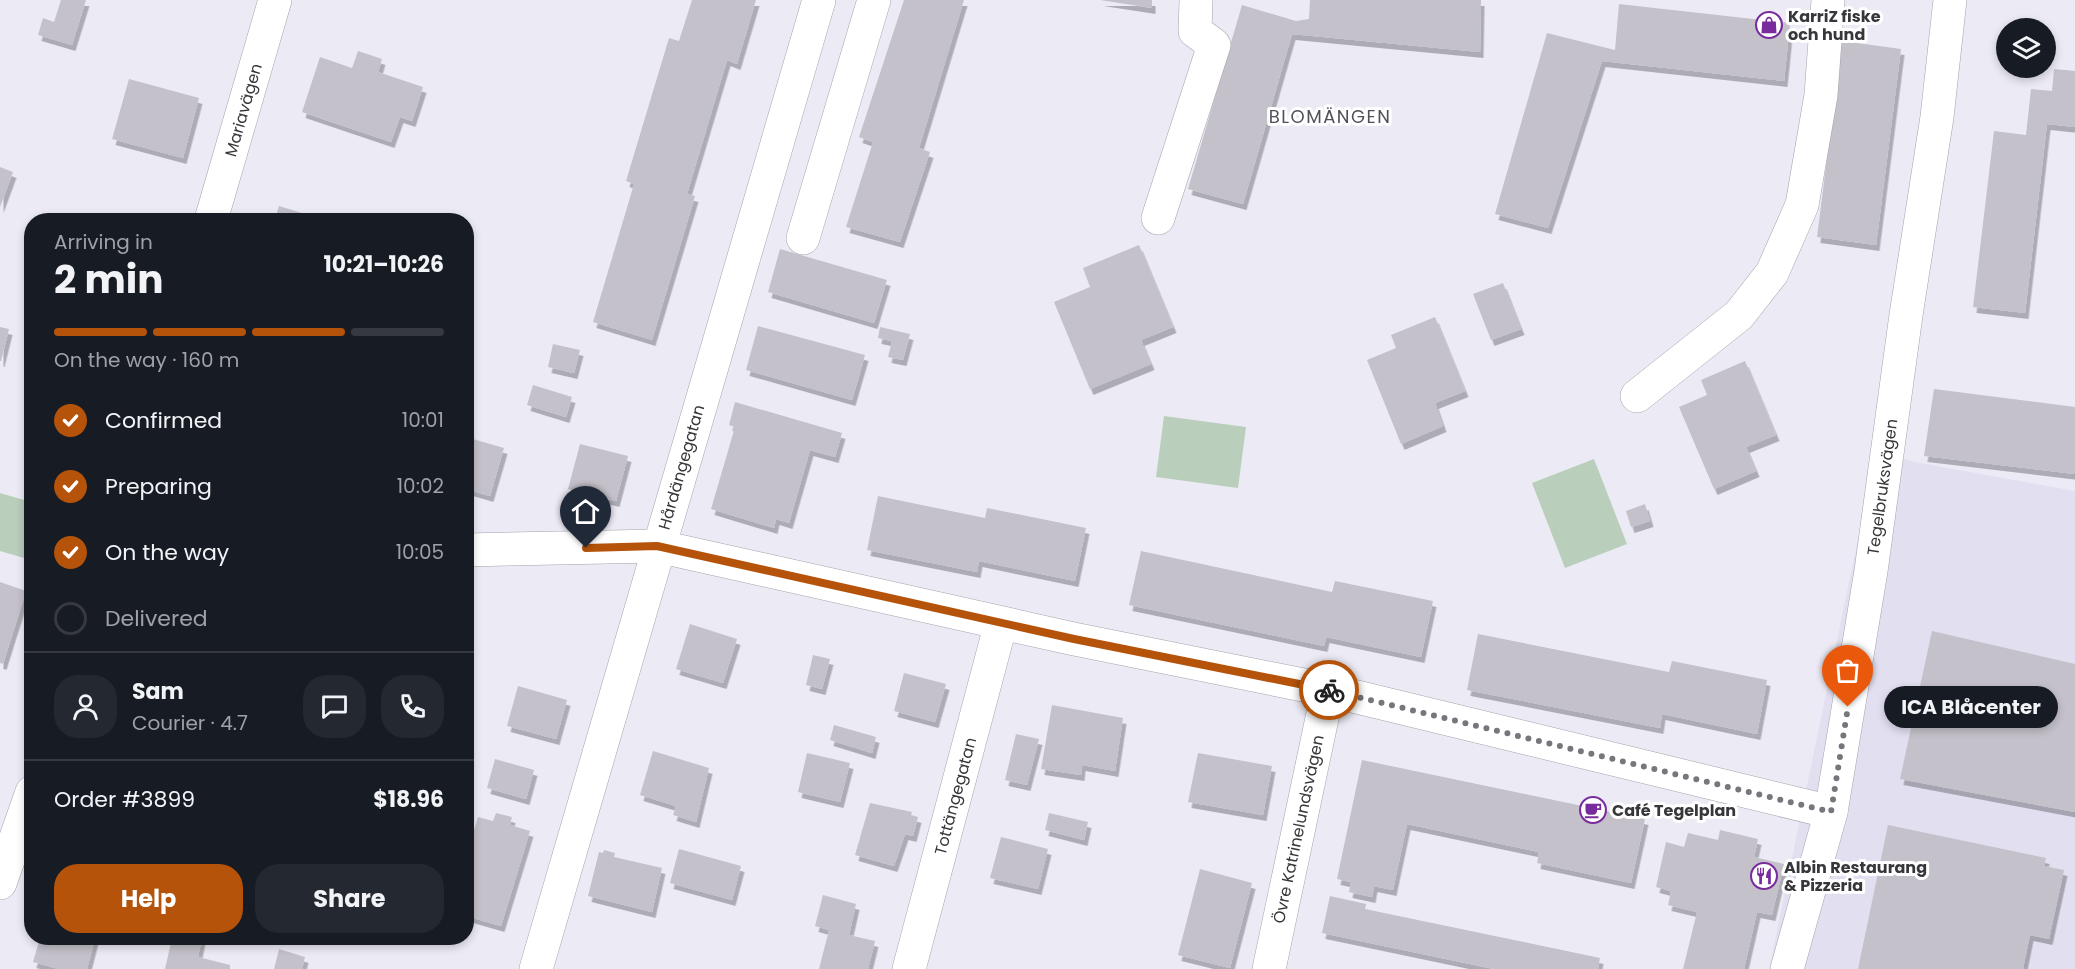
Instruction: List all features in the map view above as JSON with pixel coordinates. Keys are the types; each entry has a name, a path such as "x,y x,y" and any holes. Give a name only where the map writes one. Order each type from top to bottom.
{"street":[{"name":"Mariavägen","path":"213,213 275,0"},
{"name":"Hårdängegatan","path":"536,969 627,663 657,546 819,0"},
{"path":"802,238 874,0"},
{"path":"1158,218 1214,45 1195,31 1196,0"},
{"path":"1637,396 1738,315 1772,273 1802,205 1821,95 1828,0"},
{"name":"Tegelbruksvägen","path":"1787,969 1831,812 1871,571 1904,326 1937,117 1950,0"},
{"path":"474,550 657,546 1001,623 1328,690 1831,812"},
{"name":"Tottängegatan","path":"909,969 1001,623"},
{"name":"Övre Katrinelundsvägen","path":"1269,969 1328,690"},
{"path":"0,883 24,815"}],"shaded area":[{"path":"1876,452 1915,462 2075,491 2075,969 1769,969"}],"green space":[{"path":"1164,416 1246,427 1238,488 1156,477"},
{"path":"1594,459 1627,544 1565,568 1532,483"},
{"path":"0,493 24,500 24,558 0,551"}],"building":[{"path":"61,0 86,0 72,45 38,35 43,18 54,22"},
{"path":"692,0 756,0 737,64 727,60 687,194 695,196 652,340 593,322 634,184 626,181 669,38 679,41"},
{"path":"904,0 964,0 919,148 930,152 900,242 846,227 873,142 859,137"},
{"path":"1100,0 1152,0 1152,8"},
{"path":"1310,0 1481,0 1480,52 1292,34 1243,204 1188,189 1242,5 1296,21 1309,19"},
{"path":"1619,4 1790,23 1784,81 1602,61 1548,228 1495,214 1547,33 1615,50"},
{"path":"1842,41 1901,49 1876,245 1817,237"},
{"path":"358,51 382,59 378,72 423,87 412,121 400,117 391,142 302,112 320,57 352,68"},
{"path":"2056,69 2075,71 2075,127 2047,124 2025,313 1973,307 1994,131 2026,135 2031,89 2052,91"},
{"path":"129,79 199,98 183,158 112,139"},
{"path":"0,167 13,172 0,207"},
{"path":"279,206 302,213 277,213"},
{"path":"1139,245 1173,327 1141,340 1151,364 1090,389 1054,302 1090,287 1083,268"},
{"path":"780,249 887,280 874,323 768,292"},
{"path":"1503,283 1521,329 1491,340 1473,294"},
{"path":"1435,317 1465,391 1435,403 1443,426 1401,444 1367,360 1396,348 1391,335"},
{"path":"758,326 865,355 852,400 746,370"},
{"path":"0,327 9,329 1,361 0,361"},
{"path":"880,327 910,334 903,360 888,357 892,341 878,338"},
{"path":"553,344 580,350 574,373 548,367"},
{"path":"1745,361 1776,435 1746,447 1756,471 1714,489 1679,407 1707,395 1701,380"},
{"path":"533,385 572,397 566,417 527,405"},
{"path":"1934,389 2075,407 2075,474 1924,456"},
{"path":"735,402 842,433 835,457 810,450 789,523 776,519 774,528 711,509 735,427 729,425"},
{"path":"474,439 504,448 490,496 474,491"},
{"path":"580,444 628,456 616,501 568,489"},
{"path":"878,496 985,518 987,508 1086,528 1075,581 979,561 977,572 867,550"},
{"path":"1645,504 1650,521 1631,527 1626,511"},
{"path":"1141,551 1332,592 1335,581 1433,601 1421,657 1326,637 1324,646 1129,605"},
{"path":"0,582 24,590 24,597 3,664 0,663"},
{"path":"690,624 737,639 723,683 676,669"},
{"path":"1932,631 2075,664 2075,812 1900,779"},
{"path":"1478,634 1669,672 1672,661 1767,680 1757,734 1662,714 1660,728 1467,690"},
{"path":"813,655 830,659 822,689 806,685"},
{"path":"904,673 946,684 935,722 894,711"},
{"path":"518,686 567,700 556,739 507,726"},
{"path":"1052,705 1123,718 1115,771 1082,765 1081,775 1041,769"},
{"path":"834,725 876,737 872,753 830,740"},
{"path":"1016,734 1039,739 1027,785 1005,780"},
{"path":"653,751 709,768 696,822 673,815 676,806 640,795"},
{"path":"807,753 850,763 840,802 798,792"},
{"path":"1198,753 1272,766 1263,815 1188,802"},
{"path":"495,759 534,770 526,799 487,788"},
{"path":"1362,760 1645,819 1631,883 1537,863 1539,852 1407,824 1393,890 1374,886 1372,897 1349,892 1351,882 1337,879"},
{"path":"870,803 912,812 911,815 918,817 913,836 905,834 894,866 855,855"},
{"path":"496,813 512,817 510,825 530,831 501,926 474,918 474,830 478,817 493,821"},
{"path":"1049,813 1088,822 1084,840 1045,830"},
{"path":"1888,825 2046,858 2044,866 2064,870 2049,939 2030,935 2023,969 1858,969"},
{"path":"1720,830 1758,839 1754,857 1784,864 1772,915 1757,912 1744,969 1683,969 1697,912 1668,905 1671,891 1656,887 1666,842 1684,847 1688,833 1718,840"},
{"path":"1001,837 1048,849 1038,889 990,878"},
{"path":"679,849 741,866 732,900 670,883"},
{"path":"604,850 615,853 614,857 662,868 652,912 588,896 599,852 603,853"},
{"path":"1200,869 1252,883 1230,968 1178,955"},
{"path":"823,895 856,904 849,935 875,941 868,969 819,969 829,930 815,926"},
{"path":"1330,896 1366,904 1365,909 1600,958 1598,969 1494,969 1322,933"},
{"path":"38,945 93,945 87,969 59,969 33,962"},
{"path":"170,945 201,945 198,957 230,965 230,969 165,969"},
{"path":"279,949 305,957 302,969 274,969"}],"way so far":[{"path":"1329,690 1831,812 1848,707"}],"place":[{"name":"KarriZ fiske och hund","path":"1769,25"},
{"name":"ICA Blåcenter","path":"1848,707"},
{"name":"Café Tegelplan","path":"1593,810"},
{"name":"Albin Restaurang & Pizzeria","path":"1764,876"}],"district":[{"name":"BLOMÄNGEN","path":"1330,117"}],"route":[{"path":"586,548 657,546 1074,639 1329,690"}]}
